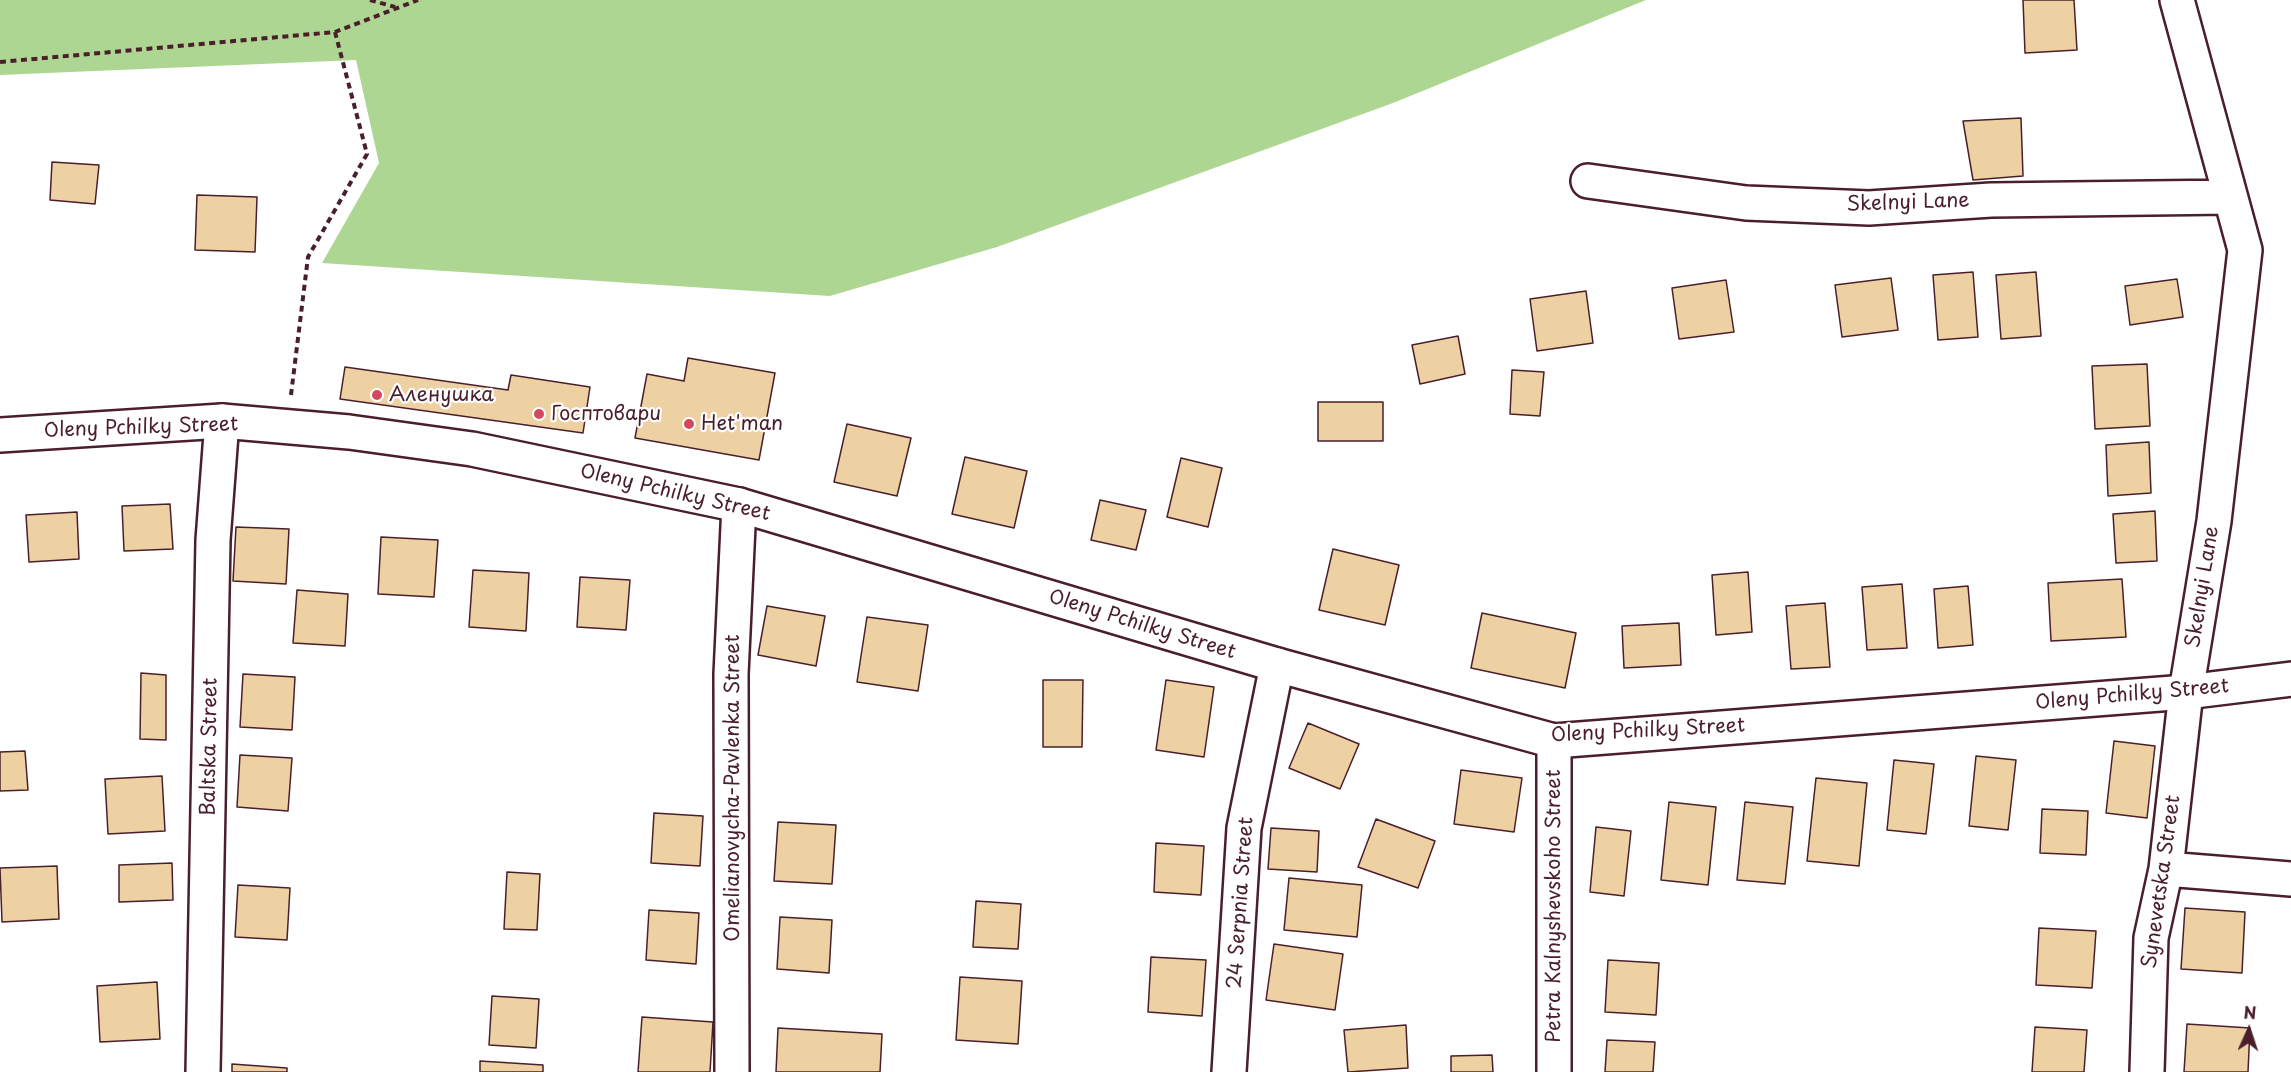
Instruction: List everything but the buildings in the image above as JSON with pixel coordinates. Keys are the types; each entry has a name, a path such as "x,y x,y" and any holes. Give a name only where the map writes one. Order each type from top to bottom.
{"street":[{"name":"Skelnyi Lane","path":"2177,0 2245,250 2214,521 2186,692"},
{"name":"Skelnyi Lane","path":"1588,181 1746,204 1869,208 1991,200 2230,197"},
{"name":"Oleny Pchilky Street","path":"0,435 222,421 349,432 472,449 739,505 1277,665 1554,741 2186,692 2291,679"},
{"name":"Baltska Street","path":"203,1072 213,540 222,421"},
{"name":"Omelianovycha-Pavlenka Street","path":"732,1072 731,675 739,505"},
{"name":"24 Serpnia Street","path":"1229,1072 1244,828 1277,665"},
{"name":"Synevetska Street","path":"2146,1072 2151,938 2166,869 2186,692"},
{"name":"Petra Kalnyshevskoho Street","path":"1554,741 1554,1072"},
{"path":"2166,869 2291,879"}],"path":[{"path":"370,0 395,7"},
{"path":"0,62 335,32 418,0"},
{"path":"291,397 308,257 367,154 335,32"}],"green space":[{"path":"0,0 1646,0 1393,103 997,247 830,296 322,263 379,163 356,60 0,75"}],"place":[{"name":"Аленушка","path":"377,395"},
{"name":"Госптовари","path":"539,414"},
{"name":"Het'man","path":"689,424"}]}
